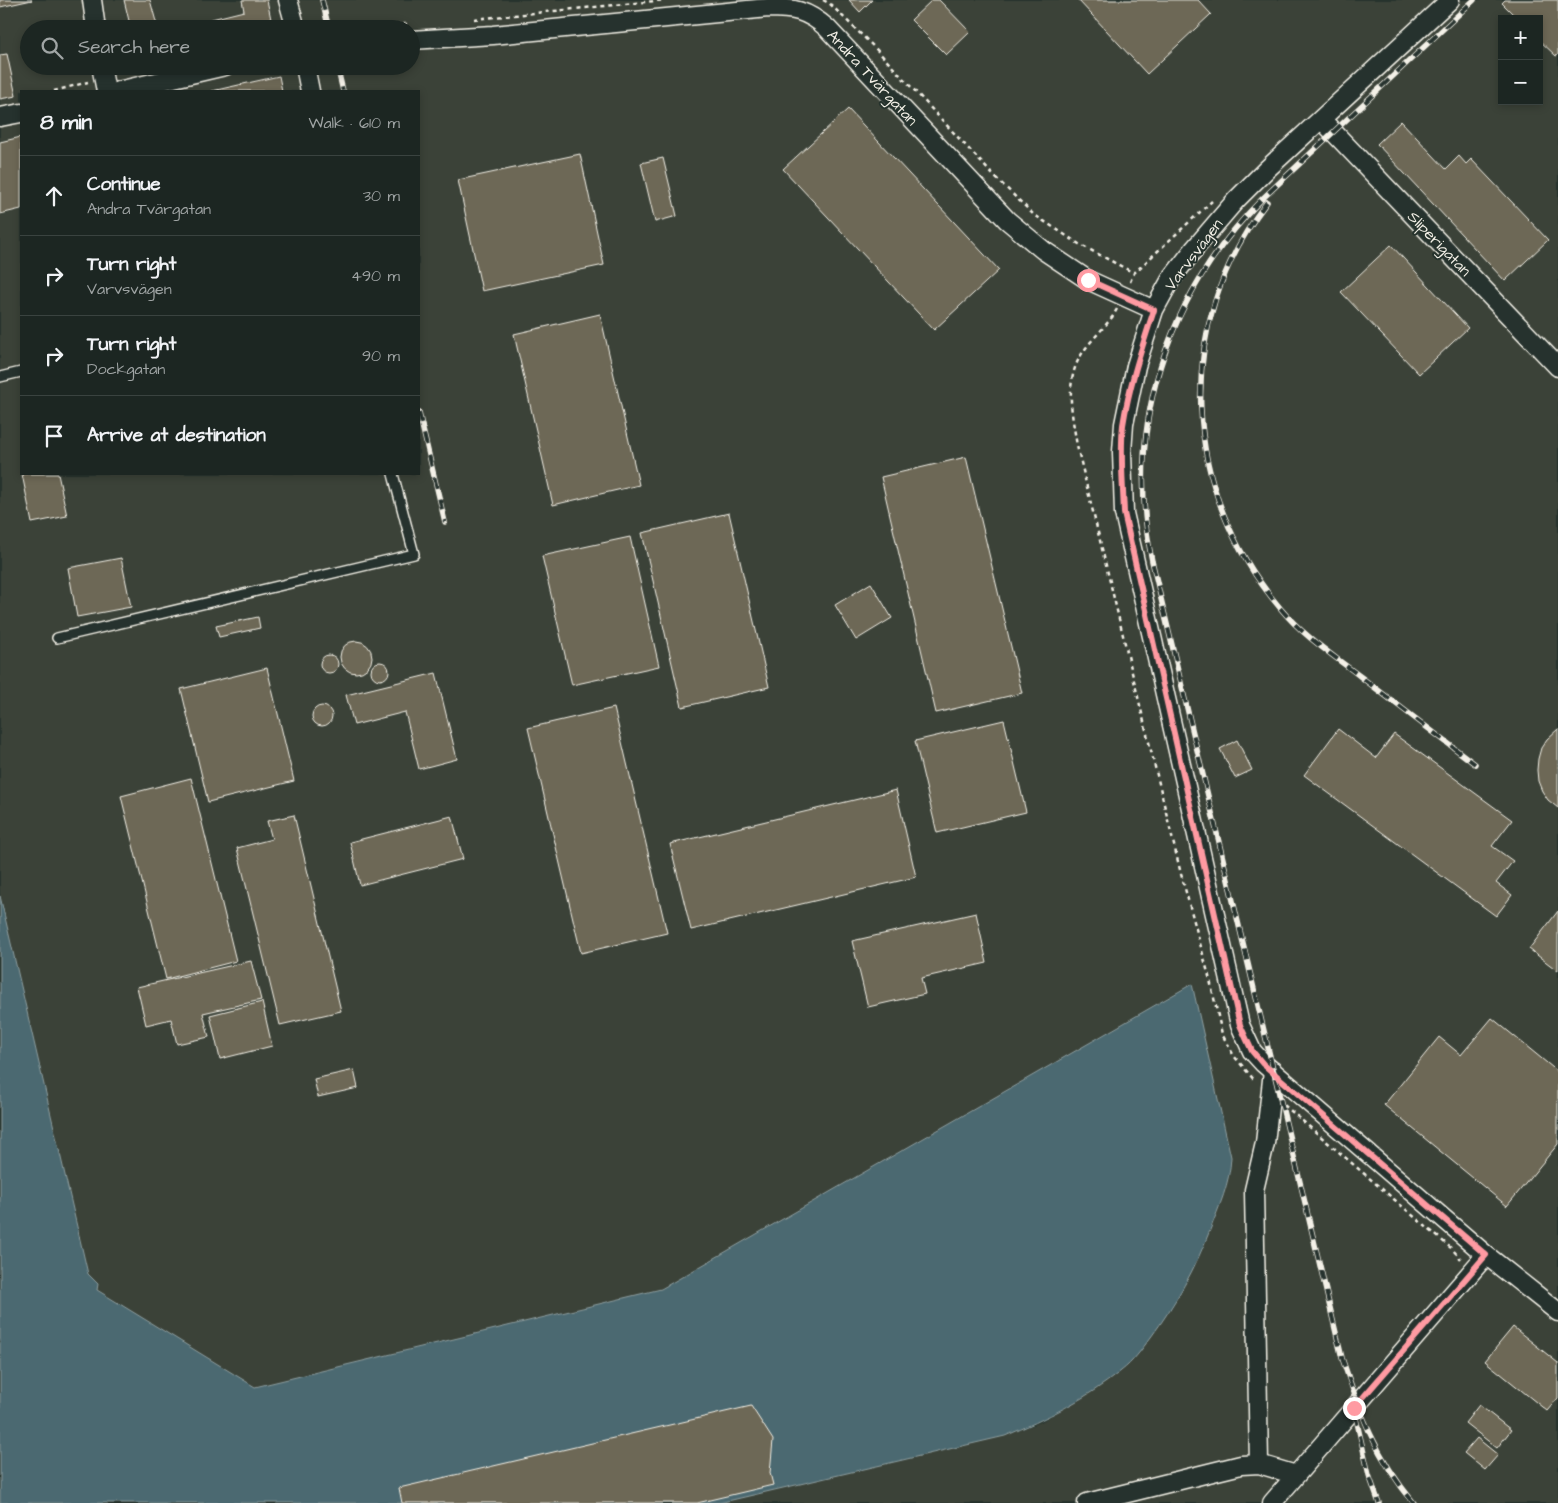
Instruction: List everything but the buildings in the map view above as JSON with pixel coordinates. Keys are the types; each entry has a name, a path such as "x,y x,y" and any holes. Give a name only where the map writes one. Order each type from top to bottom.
{"street":[{"path":"92,0 95,20"},
{"path":"288,0 294,20"},
{"name":"Varvsvägen","path":"1450,0 1254,182 1215,223 1171,279 1154,310 1136,366 1124,424 1122,452 1124,513 1240,1025 1252,1051 1272,1071 1486,1255 1558,1312"},
{"name":"Andra Tvärgatan","path":"420,32 522,32 768,8 786,8 804,12 817,19 827,28 1007,220 1043,250 1088,280 1154,310"},
{"path":"103,75 106,90"},
{"path":"122,90 186,75"},
{"path":"306,75 310,90"},
{"path":"0,117 20,113"},
{"name":"Sliperigatan","path":"1321,119 1558,367"},
{"path":"1259,1464 1254,1190 1265,1143 1272,1071"},
{"path":"1272,1503 1486,1255"},
{"path":"1087,1503 1241,1465 1259,1464 1296,1475"}],"lane":[{"path":"0,377 20,372"},
{"path":"57,638 414,554 393,475"}],"path":[{"path":"474,19 664,0"},
{"path":"823,0 829,3 875,48 993,175 1033,214 1079,244 1134,273 1218,195"}],"shaded area":[{"path":"0,0 1558,0 1558,1503 719,1503 1005,1436 1041,1422 1082,1398 1123,1370 1139,1352 1173,1306 1202,1251 1222,1199 1230,1171 1192,984 661,1289 255,1387 97,1290 98,1284 88,1274 0,896"}],"water":[{"path":"0,896 88,1274 98,1284 97,1290 255,1387 661,1289 1192,984 1231,1157 1229,1176 1217,1213 1191,1272 1169,1311 1137,1355 1121,1371 1080,1399 1036,1423 1005,1436 719,1503 0,1503"}],"railway":[{"path":"322,0 327,20"},
{"path":"1414,1503 1389,1469 1370,1434 1342,1358 1152,561 1145,511 1144,462 1149,413 1160,366 1178,321 1200,278 1229,237 1262,199 1474,0"},
{"path":"339,75 343,90"},
{"path":"1267,202 1236,250 1215,301 1203,354 1201,408 1208,461 1223,513 1248,563 1281,609 1299,628 1475,764"},
{"path":"420,417 445,522"},
{"path":"1355,1414 1369,1475 1379,1503"}],"route":[{"path":"1088,280 1154,310 1136,366 1124,424 1122,452 1124,513 1240,1025 1252,1051 1263,1064 1486,1255 1354,1408"}]}
